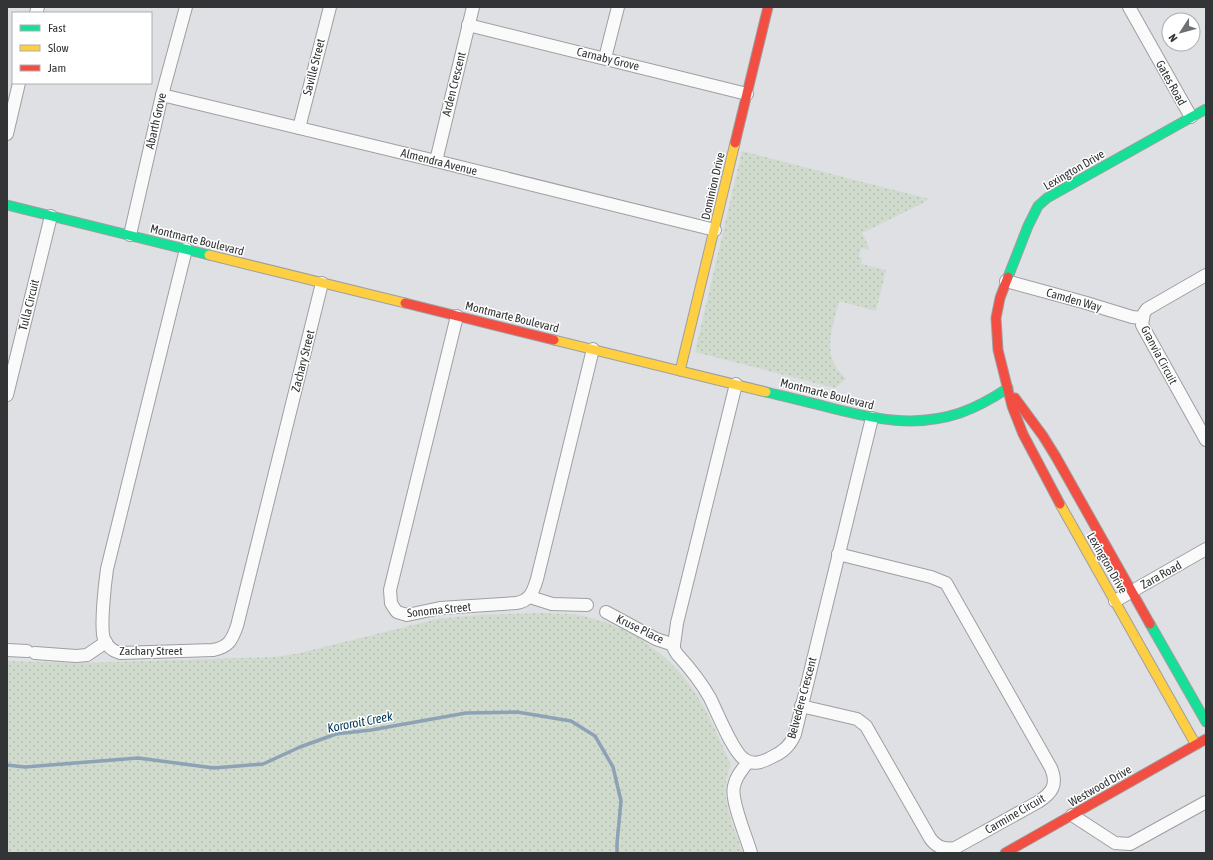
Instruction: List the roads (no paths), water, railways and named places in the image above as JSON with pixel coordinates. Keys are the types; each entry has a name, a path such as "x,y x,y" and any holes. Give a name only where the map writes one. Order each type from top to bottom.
{"street":[{"name":"Abarth Grove","path":"130,236 162,96 186,7"},
{"name":"Saville Street","path":"299,128 330,7"},
{"name":"Arden Crescent","path":"436,161 473,7"},
{"path":"605,58 618,7"},
{"name":"Dominion Drive","path":"680,371 768,7"},
{"name":"Gates Road","path":"1129,7 1191,117"},
{"name":"Carnaby Grove","path":"468,25 747,94"},
{"path":"7,134 19,84"},
{"name":"Almendra Avenue","path":"162,96 436,161 715,230"},
{"name":"Lexington Drive","path":"1196,745 1039,466 1017,418 998,350 996,329 998,308 1006,281 1028,226 1038,206 1047,198 1206,109"},
{"name":"Montmarte Boulevard","path":"7,205 872,418 903,422 936,420 953,416 980,405 1008,388"},
{"name":"Tulla Circuit","path":"7,395 51,216"},
{"name":"Zachary Street","path":"186,249 108,569 102,631 106,642 116,652 129,653 213,650 226,646 233,637 238,626 322,283"},
{"name":"Granvia Circuit","path":"1206,275 1152,306 1144,313 1142,318 1144,330 1206,440"},
{"name":"Camden Way","path":"1006,281 1083,302 1132,318 1142,318"},
{"name":"Sonoma Street","path":"457,316 392,582 390,595 391,603 397,612 411,615 440,608 516,604 525,601 530,597"},
{"path":"587,605 552,604 530,597 537,579 593,349"},
{"path":"736,384 677,623 674,645 675,652 691,670 709,696 737,753 748,762 737,776 733,788 734,800 751,853"},
{"name":"Lexington Drive","path":"1008,388 1043,436 1206,722"},
{"name":"Belvedere Crescent","path":"748,762 764,762 780,753 789,746 795,734 872,418"},
{"name":"Zara Road","path":"1115,601 1206,550"},
{"name":"Carmine Circuit","path":"801,706 857,719 866,726 930,838 934,843 943,848 955,848 1041,800 1050,794 1054,782 1054,776 1051,768 946,583 932,577 838,554"},
{"name":"Kruse Place","path":"606,612 656,639 674,645"},
{"path":"7,650 76,656 87,655 106,642"},
{"name":"Westwood Drive","path":"1005,853 1206,739"},
{"path":"1072,815 1115,843 1130,844 1206,802"}],"waterway":[{"name":"Kororoit Creek","path":"7,765 25,767 138,758 214,768 263,764 300,747 336,734 371,730 466,713 517,712 571,721 595,736 613,767 621,801 617,853"}]}
